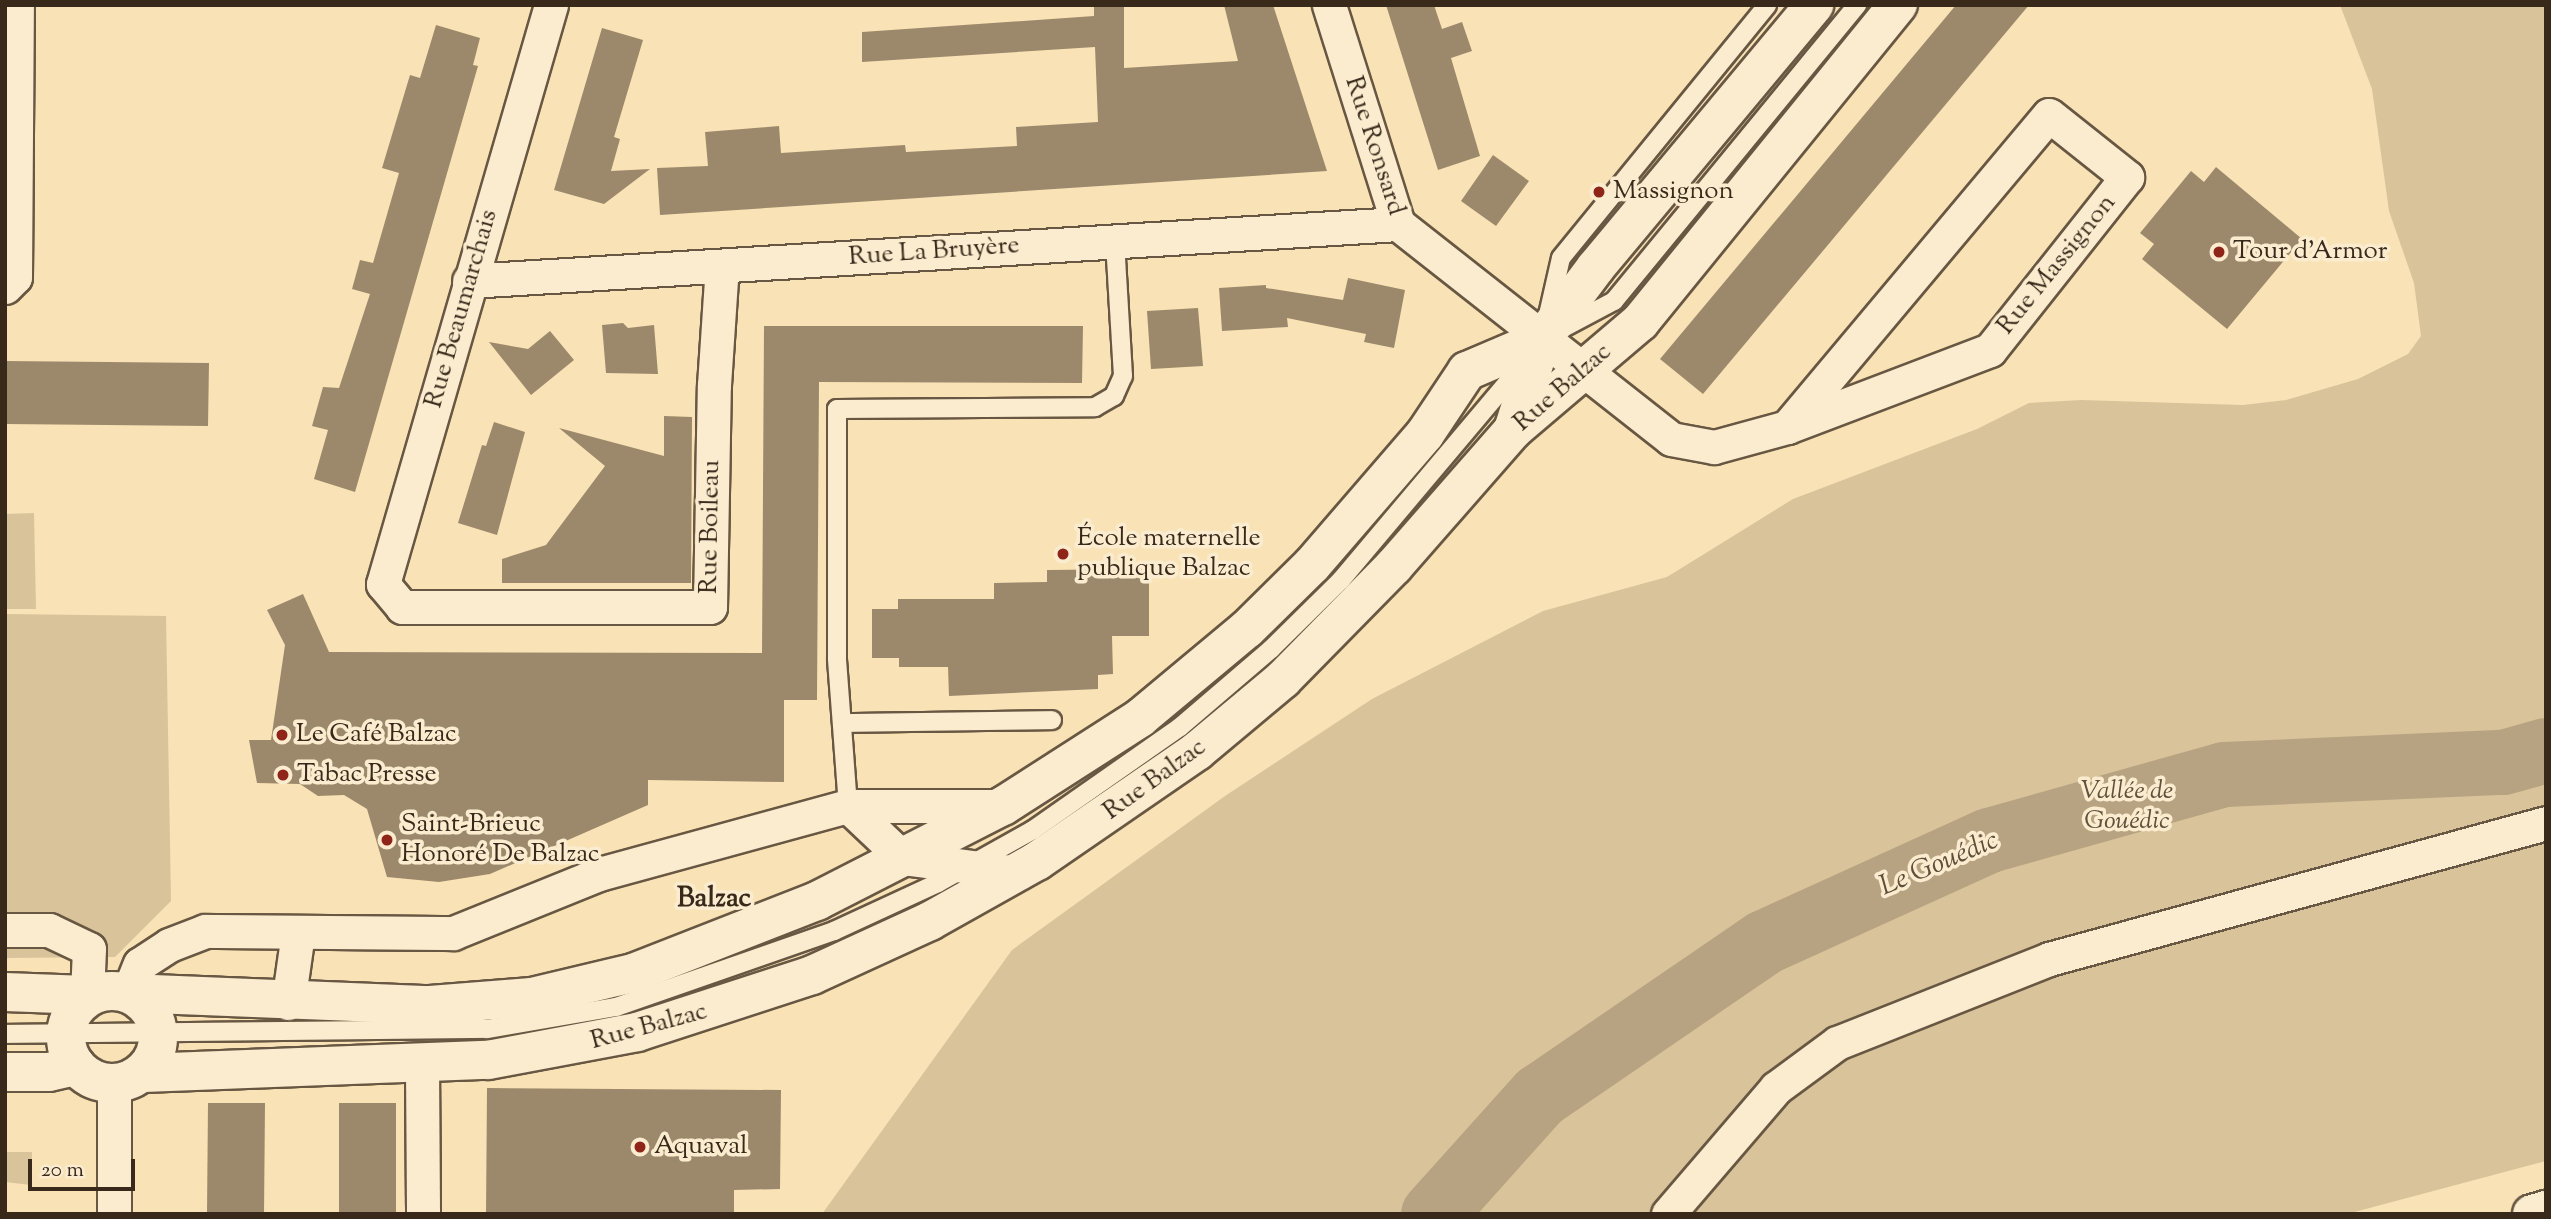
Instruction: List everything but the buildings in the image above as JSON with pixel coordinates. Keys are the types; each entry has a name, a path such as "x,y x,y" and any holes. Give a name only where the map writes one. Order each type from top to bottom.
{"street":[{"path":"5,287 15,277 17,5"},
{"name":"Rue Beaumarchais","path":"401,607 383,584 551,5"},
{"name":"Rue Ronsard","path":"1329,5 1398,224 1542,339"},
{"path":"1513,430 1542,339 1596,267 1814,5"},
{"name":"Rue Balzac","path":"128,1078 422,1066 560,1050 724,1006 884,942 1018,873 1197,751 1283,678 1394,566 1513,430 1640,322 1898,5"},
{"name":"Rue Massignon","path":"1542,339 1671,439 1714,447 1787,427 1990,350 2127,177 2049,115 1787,427"},
{"name":"Rue La Bruyère","path":"469,281 1398,224"},
{"name":"Rue Boileau","path":"401,607 710,607 714,385 722,266"},
{"name":"Rue Balzac","path":"87,995 128,993 288,1003 430,1005 533,997 584,987 687,955 817,901 1003,806 1093,752 1229,645 1346,528 1433,424 1467,372 1542,339"},
{"path":"71,1050 98,1081 128,1078 153,1058 158,1034 147,1008 128,993 140,964 169,944 205,931 453,933 598,874 848,806 1003,806"},
{"path":"848,806 903,858 1018,873"},
{"path":"1668,1214 1776,1088 1838,1043 2049,959 2546,823"},
{"path":"5,930 49,930 89,949 87,995 75,1011 71,1050 50,1072 5,1072"},
{"path":"288,1003 298,933"},
{"path":"5,992 87,995"},
{"path":"422,1066 423,1214"},
{"path":"114,1214 128,1078"},
{"path":"2532,1214 2546,1210"}],"lane":[{"path":"1542,339 1561,258 1767,5"},
{"path":"5,1034 71,1050 158,1034 412,1033 558,1020 673,989 834,931 968,866 1033,830 1128,765 1271,649 1405,508 1542,339 1614,301 1857,5"},
{"path":"848,806 845,723 837,658 837,409 1095,407 1114,396 1123,376 1115,241"},
{"path":"845,723 1052,720"}],"green space":[{"name":"Vallée de Gouédic","path":"2340,5 2546,5 2546,1161 2347,1214 822,1214 1012,950 1225,796 1372,699 1543,611 1667,577 1793,499 1977,429 2029,403 2081,400 2243,405 2286,400 2358,379 2408,354 2421,336 2414,283 2389,211 2372,89"},
{"path":"34,513 36,609 5,609 5,514"},
{"path":"5,614 166,616 171,901 115,957 5,958"},
{"path":"5,1152 32,1152 31,1185 5,1182"}],"waterway":[{"name":"Le Gouédic","path":"1433,1214 1539,1096 1764,942 1989,840 2224,774 2503,762 2546,750"}],"place":[{"name":"Massignon","path":"1599,192"},
{"name":"Tour d’Armor","path":"2219,252"},
{"name":"École maternelle publique Balzac","path":"1063,554"},
{"name":"Le Café Balzac","path":"282,735"},
{"name":"Tabac Presse","path":"283,775"},
{"name":"Saint-Brieuc Honoré De Balzac","path":"387,840"},
{"name":"Aquaval","path":"640,1147"}],"district":[{"name":"Balzac","path":"714,899"}]}
